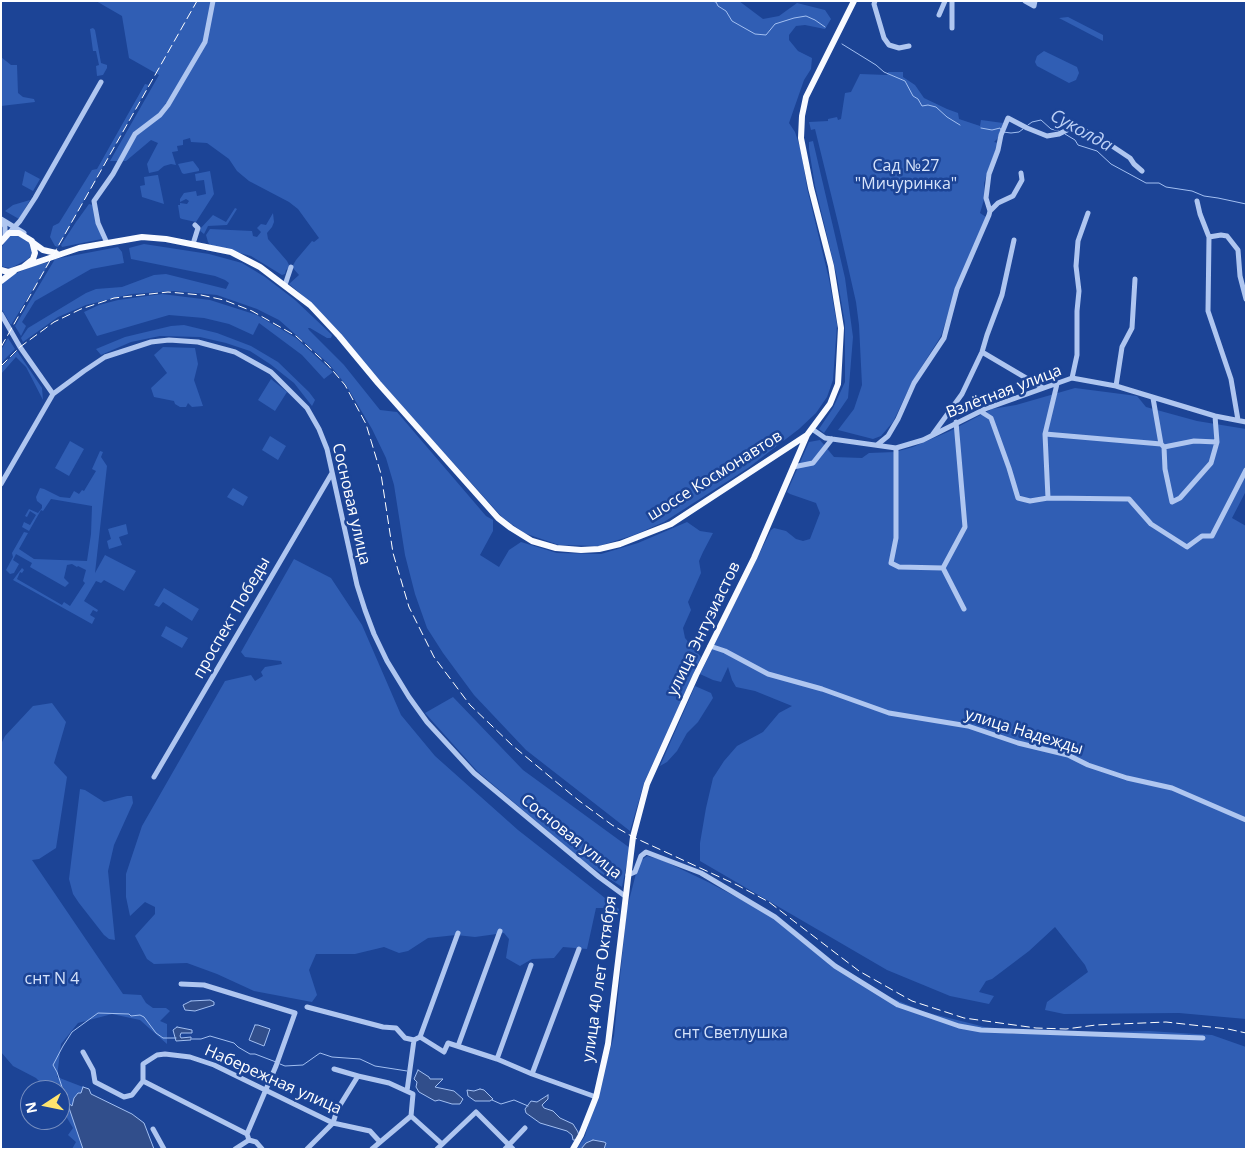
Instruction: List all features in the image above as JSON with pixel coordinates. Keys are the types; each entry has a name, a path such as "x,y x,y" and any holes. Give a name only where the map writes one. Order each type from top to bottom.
{"main road":[{"name":"шоссе Космонавтов","path":"14,270 63,252 142,237 166,239 231,252 260,267 310,305 498,518 511,528 532,541 556,548 599,549 620,544 671,524 807,435 830,404 838,384 841,328 831,266 811,188 801,138 802,116 806,97 854,1"},
{"name":"шоссе Космонавтов","path":"5,237 19,233 47,252 63,252"},
{"path":"23,267 34,256 34,249 27,237"},
{"path":"1,270 8,272 14,270"},
{"path":"1,281 14,270"},
{"name":"улица Энтузиастов","path":"633,837 647,784 710,646 754,558 807,435"},
{"name":"улица 40 лет Октября","path":"573,1149 580,1138 596,1097 608,1044 633,837"}],"street":[{"path":"107,243 98,223 94,201 113,174 135,134 160,115 168,105 205,42 212,1"},
{"path":"875,1 874,4 884,38 889,45 899,48 909,46"},
{"path":"939,15 945,1"},
{"path":"952,1 952,28"},
{"path":"1024,1 1034,3"},
{"path":"5,237 21,218 101,82"},
{"path":"990,211 986,198 989,174 1008,118 1047,136 1069,130 1082,130 1103,140 1130,158 1142,171"},
{"path":"877,446 888,436 914,383 944,338 957,289 990,211 998,203 1013,196 1022,180 1021,173"},
{"path":"1197,200 1209,237 1208,311 1231,379 1238,420"},
{"path":"1072,378 1077,355 1079,291 1076,266 1078,241 1088,213"},
{"path":"3,221 21,218"},
{"path":"21,218 27,237"},
{"path":"3,221 27,237"},
{"path":"3,221 5,237"},
{"path":"193,244 198,228 195,225"},
{"path":"1209,237 1221,234 1227,236 1238,250 1240,276 1246,299"},
{"path":"932,434 962,394 982,352 986,335 1002,295 1014,240"},
{"path":"285,285 290,267"},
{"path":"1116,386 1122,347 1132,328 1135,280"},
{"path":"1,314 20,347 54,394"},
{"name":"Сосновая улица","path":"1,484 54,394 98,362 123,350 151,342 169,340 198,342 220,346 235,352 272,372 307,408 319,429 332,473 357,585 374,634 387,661 421,714 474,773 599,877 625,896"},
{"path":"982,352 1043,388"},
{"name":"Взлётная улица","path":"812,429 825,438 896,448 922,440 980,411 1072,378 1116,386 1215,416 1246,422"},
{"path":"1048,498 1045,434 1057,384"},
{"path":"1154,398 1172,502 1180,498 1211,463 1217,442 1215,416"},
{"path":"980,411 992,418 1018,498 1030,501 1048,498 1129,499 1151,524 1187,547 1202,536 1212,536 1246,470"},
{"path":"943,568 965,527 956,422"},
{"path":"1045,434 1163,445 1194,441 1217,442"},
{"path":"793,468 813,463 832,439"},
{"path":"896,448 896,538 891,563 898,567 943,568"},
{"name":"проспект Победы","path":"154,777 332,473"},
{"path":"943,568 964,609"},
{"name":"улица Надежды","path":"710,646 725,651 768,674 822,689 889,713 968,726 1018,743 1068,755 1088,765 1127,778 1172,788 1246,820"},
{"path":"628,876 635,872 640,856 646,852 701,874 775,917 835,966 898,1005 959,1026 981,1030 1203,1038"},
{"path":"458,1046 500,931"},
{"path":"307,1007 383,1027 396,1028 405,1038 414,1040 420,1037 458,933"},
{"path":"532,1074 579,949"},
{"path":"497,1059 531,965"},
{"path":"181,984 204,985 295,1013 266,1091 247,1134 248,1140"},
{"path":"420,1037 444,1052 448,1042 596,1097"},
{"path":"407,1091 414,1040"},
{"path":"83,1052 93,1070 95,1082 124,1097 132,1095 143,1081 247,1134"},
{"name":"Набережная улица","path":"143,1081 142,1064 157,1055 190,1057 214,1065 333,1123 366,1129 375,1135 380,1142"},
{"path":"334,1069 389,1083 413,1094 411,1116 372,1149"},
{"path":"307,1149 333,1123 337,1110 358,1076"},
{"path":"437,1149 476,1112 509,1147 525,1128"},
{"path":"411,1116 442,1144"},
{"path":"153,1129 164,1149"},
{"path":"235,1149 248,1140 256,1142 262,1149"}],"green space":[{"path":"96,1 739,1 763,19 779,16 797,3 825,10 831,19 825,29 805,25 796,26 789,35 789,40 798,51 812,58 811,69 804,80 789,123 795,132 801,150 807,188 829,279 837,325 833,380 827,397 816,413 799,429 748,468 664,522 634,535 599,546 559,545 524,533 502,517 301,294 289,284 299,275 292,267 296,260 312,241 314,242 319,238 298,209 289,202 249,181 237,171 229,159 207,143 191,142 190,138 183,140 183,145 177,146 178,151 172,152 176,165 164,166 158,171 149,173 147,164 158,143 151,140 126,161 110,161 159,75 129,58 122,16"},
{"path":"1068,17 1103,35 1103,41 1059,18"},
{"path":"93,28 95,30 101,63 107,65 103,75 97,76 96,66 99,65 96,51 93,51 90,29"},
{"path":"1044,51 1077,67 1079,73 1076,80 1069,83 1037,66 1035,62 1037,56"},
{"path":"1,57 11,65 17,65 18,93 23,97 34,99 35,102 1,106"},
{"name":"Сад №27 \"Мичуринка\"","path":"888,72 903,72 903,77 915,85 924,98 958,113 959,119 980,126 981,120 1003,123 998,138 994,142 998,143 984,183 985,196 980,213 986,217 956,289 941,336 912,382 893,422 881,436 873,439 838,430 854,409 862,385 859,325 856,302 815,129 811,130 809,122 828,121 828,119 837,117 838,120 841,119 845,93 851,92 860,74 887,75"},
{"path":"145,84 149,85 58,247 55,246 50,237 53,226 59,223 92,170 97,169"},
{"path":"813,141 845,278 853,337 848,398 824,433 819,429 833,408 845,382 845,324 837,277 815,186 809,149 809,142"},
{"path":"193,161 199,171 182,173 178,164"},
{"path":"25,171 40,179 33,191 22,185"},
{"path":"210,171 214,194 196,222 180,218 178,205 180,203 187,204 189,201 186,199 180,202 184,193 196,191 197,196 206,194 204,180 196,181 195,174"},
{"path":"158,175 164,204 142,197 140,186 145,185 144,177"},
{"path":"30,200 19,219 5,211 13,205"},
{"path":"89,204 93,205 102,239 62,247 61,245"},
{"path":"235,208 237,209 227,225 208,226 204,234 199,230 213,215 226,222"},
{"path":"273,213 274,222 267,233 268,239 290,267 286,270 285,274 282,275 251,256 210,245 208,242 206,235 210,229 252,231 253,236 257,237 261,232 257,228 261,224 266,225"},
{"path":"13,233 29,242 32,254 28,259 11,268 4,267 1,266 1,248 9,235"},
{"path":"144,244 209,254 242,263 265,277 295,300 332,335 331,338 327,338 308,328 344,365 380,410 397,412 486,516 493,520 493,531 480,555 499,567 509,550 521,542 557,553 601,554 638,543 687,522 700,531 713,533 699,561 701,573 688,602 691,610 683,628 685,638 701,657 644,783 630,831 526,750 474,695 443,653 427,628 415,594 405,555 394,485 386,458 372,429 346,385 329,364 279,320 257,309 217,295 174,291 131,294 86,305 58,317 23,342 21,338 28,328 86,293 96,289 122,287 154,275 166,274 226,289 229,283 215,276 131,259 129,248"},
{"path":"118,247 122,252 124,263 91,269 35,301 22,322 26,326 21,336 15,326 55,259"},
{"path":"50,262 11,325 1,308 1,284 14,274 36,265"},
{"path":"162,294 210,300 257,315 296,338 333,372 324,379 302,355 259,323 253,335 229,324 204,318 169,315 97,336 84,312 99,305 118,300"},
{"path":"184,325 217,333 251,346 278,362 309,392 315,400 312,406 294,383 270,364 250,351 226,343 200,337 160,336 131,342 101,355 96,349 125,337 171,326"},
{"path":"8,338 15,349 1,363 1,350"},
{"path":"163,347 195,348 198,364 194,380 203,406 192,407 188,403 186,407 180,407 174,401 154,397 151,388 167,373 154,355"},
{"path":"17,351 42,388 43,400 26,367 16,357 1,374 1,367"},
{"path":"271,379 287,392 275,411 258,400"},
{"path":"1075,388 1137,396 1146,407 1197,421 1246,429 1246,491 1232,518 1246,526 1246,1019 1179,1013 1064,1014 1045,1010 1047,1002 1088,972 1085,965 1055,927 1029,951 992,979 986,981 979,992 994,996 989,1004 950,996 887,970 700,861 700,843 713,778 737,746 763,732 779,713 792,706 755,691 736,687 728,667 721,682 700,674 771,530 774,528 786,531 796,539 803,541 810,539 820,513 816,503 787,492 809,442 820,440 834,457 862,458 869,453 895,452 913,447 950,431 992,409 1016,405"},
{"path":"270,436 286,446 278,460 262,450"},
{"path":"70,441 84,449 69,476 55,468"},
{"path":"100,451 103,452 101,457 107,466 95,573 105,555 136,571 124,591 104,580 101,583 96,581 84,601 98,610 97,612 93,610 90,615 95,618 92,624 13,580 22,568 24,570 22,573 20,572 17,579 62,605 64,602 70,606 85,583 83,581 86,570 72,564 67,565 64,578 69,583 65,587 30,567 32,563 16,554 13,560 19,564 14,573 10,574 6,570 13,557 12,553 24,532 28,533 19,549 34,559 87,561 91,534 92,506 51,499 43,511 41,510 29,531 22,527 24,522 30,525 36,515 30,511 27,517 25,516 29,509 38,513 42,508 36,497 40,488 60,497 70,498 74,491 79,494 82,490 84,491 96,471 92,469"},
{"path":"233,488 248,497 243,506 227,497"},
{"path":"126,524 128,534 119,537 122,545 109,549 107,541 111,539 108,529"},
{"path":"294,559 331,578 362,625 401,715 435,756 518,830 619,909 619,912 607,908 596,908 587,949 563,947 554,958 532,959 520,966 506,958 509,939 504,933 475,937 456,935 428,938 408,951 399,953 384,947 355,954 316,954 309,970 317,995 312,1002 254,991 187,963 154,964 147,959 135,936 155,914 155,907 145,902 130,916 126,897 126,874 142,826 225,681 251,675 255,681 263,676 261,672 265,667 282,664 281,661 245,657 241,652"},
{"path":"164,588 199,609 192,621 163,602 159,607 154,605"},
{"path":"166,626 188,638 182,648 161,636"},
{"path":"695,686 711,693 713,698 698,722 687,733 677,751 667,762 660,766"},
{"path":"453,697 523,770 630,848 622,887 584,862 477,771 425,713"},
{"name":"снт N 4","path":"52,703 66,722 54,763 67,777 56,848 39,859 32,860 123,994 141,995 146,1003 153,1008 166,1008 170,1011 160,1021 167,1024 167,1044 140,1020 112,1014 78,1023 61,1044 57,1077 65,1080 38,1080 13,1066 1,1052 1,744 5,736 33,706"},
{"path":"80,789 85,790 104,802 132,796 133,803 114,845 108,871 115,940 109,939 104,935 79,903 73,894 69,879"},
{"name":"снт Светлушка","path":"647,856 662,860 708,882 778,919 831,965 872,990 925,1012 1013,1034 1149,1031 1212,1035 1246,1047 1246,1149 604,1149 606,1143 577,1149 585,1136 614,1036 627,908 639,862"},
{"name":"снт N 4","path":"70,1082 83,1087 81,1093 74,1098 72,1106 70,1105"},
{"name":"снт N 4","path":"70,1110 83,1149 72,1149 76,1142 68,1135 73,1128 70,1123"}],"shaded area":[{"path":"210,1000 214,1002 214,1005 195,1011 185,1010 183,1005 191,1001"},
{"path":"255,1025 270,1029 264,1046 249,1040"},
{"path":"177,1027 192,1030 192,1033 181,1033 180,1036 181,1038 191,1037 191,1040 176,1041 173,1030"},
{"path":"418,1070 430,1079 443,1079 435,1087 454,1091 463,1099 460,1104 435,1101 419,1092 416,1087 417,1082 414,1079"},
{"path":"83,1087 89,1089 91,1094 132,1114 144,1123 154,1149 83,1149 70,1111 70,1104 72,1106 74,1098 78,1093 81,1093"},
{"path":"467,1090 474,1091 484,1090 493,1099 490,1101 475,1101 468,1096"},
{"path":"548,1095 548,1099 542,1105 544,1108 553,1111 560,1118 573,1124 579,1137 575,1140 567,1131 540,1123 526,1113 525,1109 531,1101 537,1102"},
{"path":"593,1140 606,1143 604,1149 581,1149 586,1143"}],"waterway":[{"name":"Суколда","path":"712,1 716,2 718,6 726,11 732,21 755,34 766,35 775,24 806,16 825,27"},
{"name":"Суколда","path":"842,44 884,72 905,81 913,96 918,99 922,106 936,107 960,125"},
{"name":"Суколда","path":"1028,125 1041,120 1051,129 1059,131"},
{"name":"Суколда","path":"981,128 992,130 1000,128 1001,130"},
{"name":"Суколда","path":"1003,132 1019,132 1023,129"},
{"name":"Суколда","path":"1065,134 1075,140 1078,145 1097,151 1111,164 1146,183 1159,183 1166,187 1246,204"},
{"path":"60,1080 53,1065 63,1046 72,1032 98,1013 140,1015 163,1038 176,1038"},
{"path":"192,1039 210,1036 234,1043 250,1054 276,1062"},
{"path":"280,1064 285,1066 303,1065 320,1053 332,1057 360,1059 375,1066 407,1071"},
{"path":"492,1100 501,1104 514,1100 528,1106"}],"railway":[{"path":"1,347 197,1"},
{"path":"1,366 20,347 54,322 81,309 114,298 168,292 201,295 224,300 252,311 296,336 328,365 345,385 366,424 381,474 393,553 409,607 434,657 470,705 513,746 578,800 612,825 633,837 737,885 769,902 859,971 912,1001 964,1018 1036,1028 1066,1029 1096,1025 1166,1022 1228,1029 1246,1033"}]}
